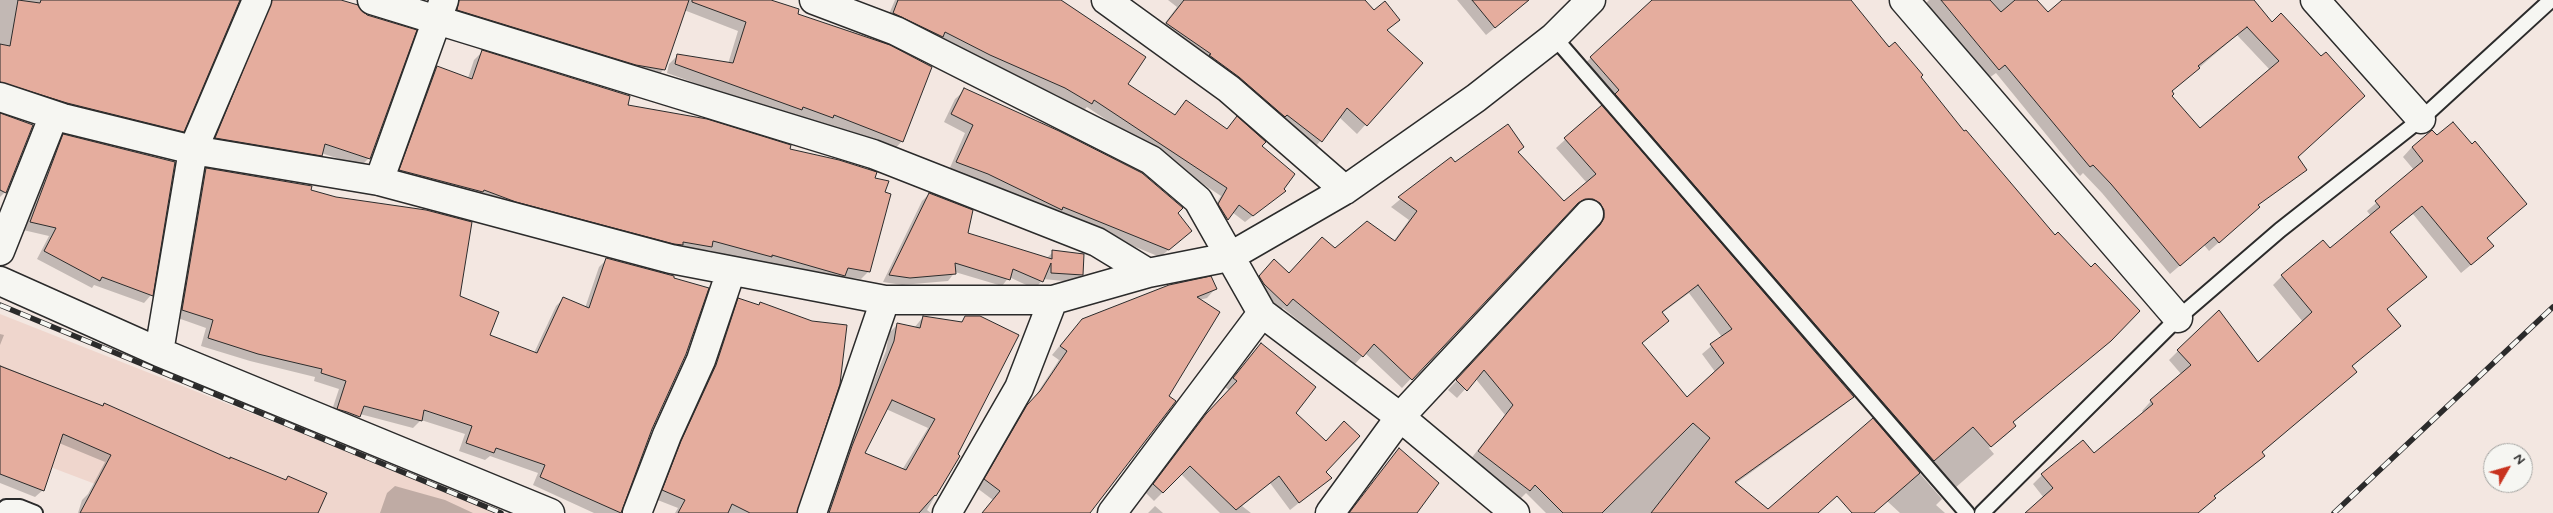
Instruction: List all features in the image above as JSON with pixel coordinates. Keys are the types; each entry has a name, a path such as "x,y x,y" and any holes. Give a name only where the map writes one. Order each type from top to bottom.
{"street":[{"path":"159,352 192,150 257,0"},
{"path":"372,0 441,11 873,154 1097,242 1148,273"},
{"path":"814,0 896,31 1150,160 1198,200 1262,313 1400,418 1515,513"},
{"path":"1106,0 1229,89 1345,190"},
{"path":"0,98 54,115 192,150 379,181 671,259 731,271 885,300 1053,300 1148,273 1229,257 1345,190 1476,98 1554,37 1591,0"},
{"path":"1904,0 2178,318"},
{"path":"2315,0 2421,119"},
{"path":"379,181 441,11"},
{"path":"0,251 54,115"},
{"path":"1330,513 1400,418 1589,214"},
{"path":"637,513 667,435 701,360 731,271"},
{"path":"0,281 159,352 550,513"},
{"path":"812,513 885,300"},
{"path":"946,513 1019,388 1053,300"},
{"path":"1112,513 1262,313"}],"lane":[{"path":"1982,513 2178,318 2280,230 2421,119 2551,0"},
{"path":"1554,37 1967,513"},
{"path":"1,513 6,507 20,507 35,513"}],"shaded area":[{"path":"0,314 504,513 172,513 0,448"}],"building":[{"path":"18,0 40,3 41,0 240,0 184,132 67,103 0,82 0,44 10,46"},
{"path":"272,0 341,0 358,5 367,15 417,30 370,159 325,144 322,156 215,138"},
{"path":"459,0 689,0 665,70 636,65 457,10"},
{"path":"692,0 771,0 799,9 798,14 890,45 932,67 903,142 834,115 833,118 803,107 802,110 675,64 677,54 733,63 746,22 692,2"},
{"path":"898,0 1061,0 1146,57 1128,84 1175,115 1186,100 1227,129 1237,116 1266,142 1262,146 1295,174 1284,189 1286,191 1253,216 1239,205 1228,220 1218,204 1227,188 1094,100 1092,104 1065,88 990,55 945,32 943,37 893,13"},
{"path":"1184,0 1365,0 1374,10 1385,1 1400,20 1387,30 1423,63 1367,126 1347,108 1322,142 1287,115 1285,117 1239,77 1209,55 1211,54 1166,23"},
{"path":"1472,0 1529,0 1495,28"},
{"path":"1652,0 1851,0 1889,47 1895,42 1923,75 1921,77 1964,131 1966,130 2055,235 2058,232 2091,267 2095,263 2140,311 2111,341 2013,422 2016,426 1991,447 1973,427 1934,461 1615,94 1619,90 1590,57"},
{"path":"1941,0 1990,0 2001,12 2015,0 2037,0 2048,12 2062,0 2254,0 2272,22 2281,13 2321,56 2326,52 2365,96 2298,157 2307,170 2258,205 2260,207 2219,243 2214,237 2180,266 2111,184 2093,165 2090,167 2005,65 1999,70","holes":["2247,27 2279,61 2200,128 2172,96 2174,94 2172,91 2200,68 2198,66"]},
{"path":"482,50 630,96 628,105 707,119 791,145 790,149 839,160 877,172 875,178 889,181 885,192 891,194 870,272 848,268 845,276 772,255 772,257 713,241 712,247 683,242 683,245 674,244 516,202 484,190 483,192 399,170 437,66 472,79"},
{"path":"964,88 1059,131 1142,173 1183,208 1178,213 1192,231 1169,250 1063,207 1062,210 988,174 956,162 973,125 951,114"},
{"path":"1602,105 1854,397 1735,482 1768,509 1873,418 1920,473 1874,513 1852,513 1837,496 1818,513 1651,513 1710,438 1693,423 1602,513 1563,513 1535,485 1530,491 1478,451 1513,405 1484,370 1467,391 1456,380 1600,225 1604,218 1604,210 1600,203 1593,199 1585,199 1578,203 1412,380 1374,344 1363,357 1293,299 1287,306 1264,284 1259,276 1274,259 1289,273 1322,237 1335,248 1367,221 1395,241 1417,211 1398,197 1451,157 1455,162 1508,124 1524,147 1518,152 1564,201 1596,174 1564,138","holes":["1698,285 1732,329 1710,344 1724,363 1687,397 1642,343 1669,321 1662,312"]},
{"path":"0,113 33,125 6,193 0,190"},
{"path":"2453,122 2472,144 2475,141 2527,204 2487,238 2494,246 2471,265 2422,206 2390,232 2427,277 2387,309 2401,326 2352,366 2357,372 2262,452 2265,456 2214,496 2216,498 2198,513 2025,513 2053,488 2041,474 2083,440 2094,453 2153,404 2150,400 2191,365 2177,350 2219,310 2258,362 2312,312 2281,275 2323,240 2330,248 2380,207 2375,201 2423,161 2412,147 2432,130 2437,135"},
{"path":"63,134 175,162 153,296 102,277 100,281 44,251 56,228 30,222"},
{"path":"206,168 312,186 311,190 336,197 426,210 472,222 460,296 499,312 490,335 537,353 563,297 589,308 606,258 674,276 674,278 709,288 686,354 652,429 621,513 540,477 545,465 496,448 494,453 466,443 472,426 424,410 422,421 364,406 360,417 337,409 346,381 321,373 322,369 258,354 208,338 213,320 182,310"},
{"path":"929,193 973,210 968,233 1052,259 1052,250 1084,254 1083,275 1051,273 1051,263 1043,282 1013,269 1010,280 955,263 956,274 910,278 889,275"},
{"path":"1211,276 1217,289 1197,297 1220,312 1169,396 1176,401 1090,513 982,513 1000,491 984,479 1027,405 1040,391 1067,351 1060,346 1082,319 1169,285"},
{"path":"738,298 759,305 760,302 812,321 847,325 840,384 797,513 750,513 732,504 728,513 678,513 685,500 662,490 681,441 716,365"},
{"path":"923,316 962,322 965,316 980,316 1019,335 958,454 960,456 936,496 919,513 829,513 852,446 894,341 897,323 920,328","holes":["892,400 935,419 906,470 865,453"]},
{"path":"1261,343 1316,387 1296,413 1326,441 1344,421 1360,436 1326,472 1332,478 1299,503 1279,476 1236,510 1190,466 1163,493 1153,484 1206,414 1237,381 1233,378"},
{"path":"0,366 103,406 104,403 230,459 230,457 286,480 288,476 327,493 318,513 80,513 111,455 63,434 44,491 0,474"},
{"path":"1399,448 1439,483 1417,513 1349,513"}],"railway":[{"path":"0,305 501,513"},
{"path":"2334,513 2553,307"}]}
